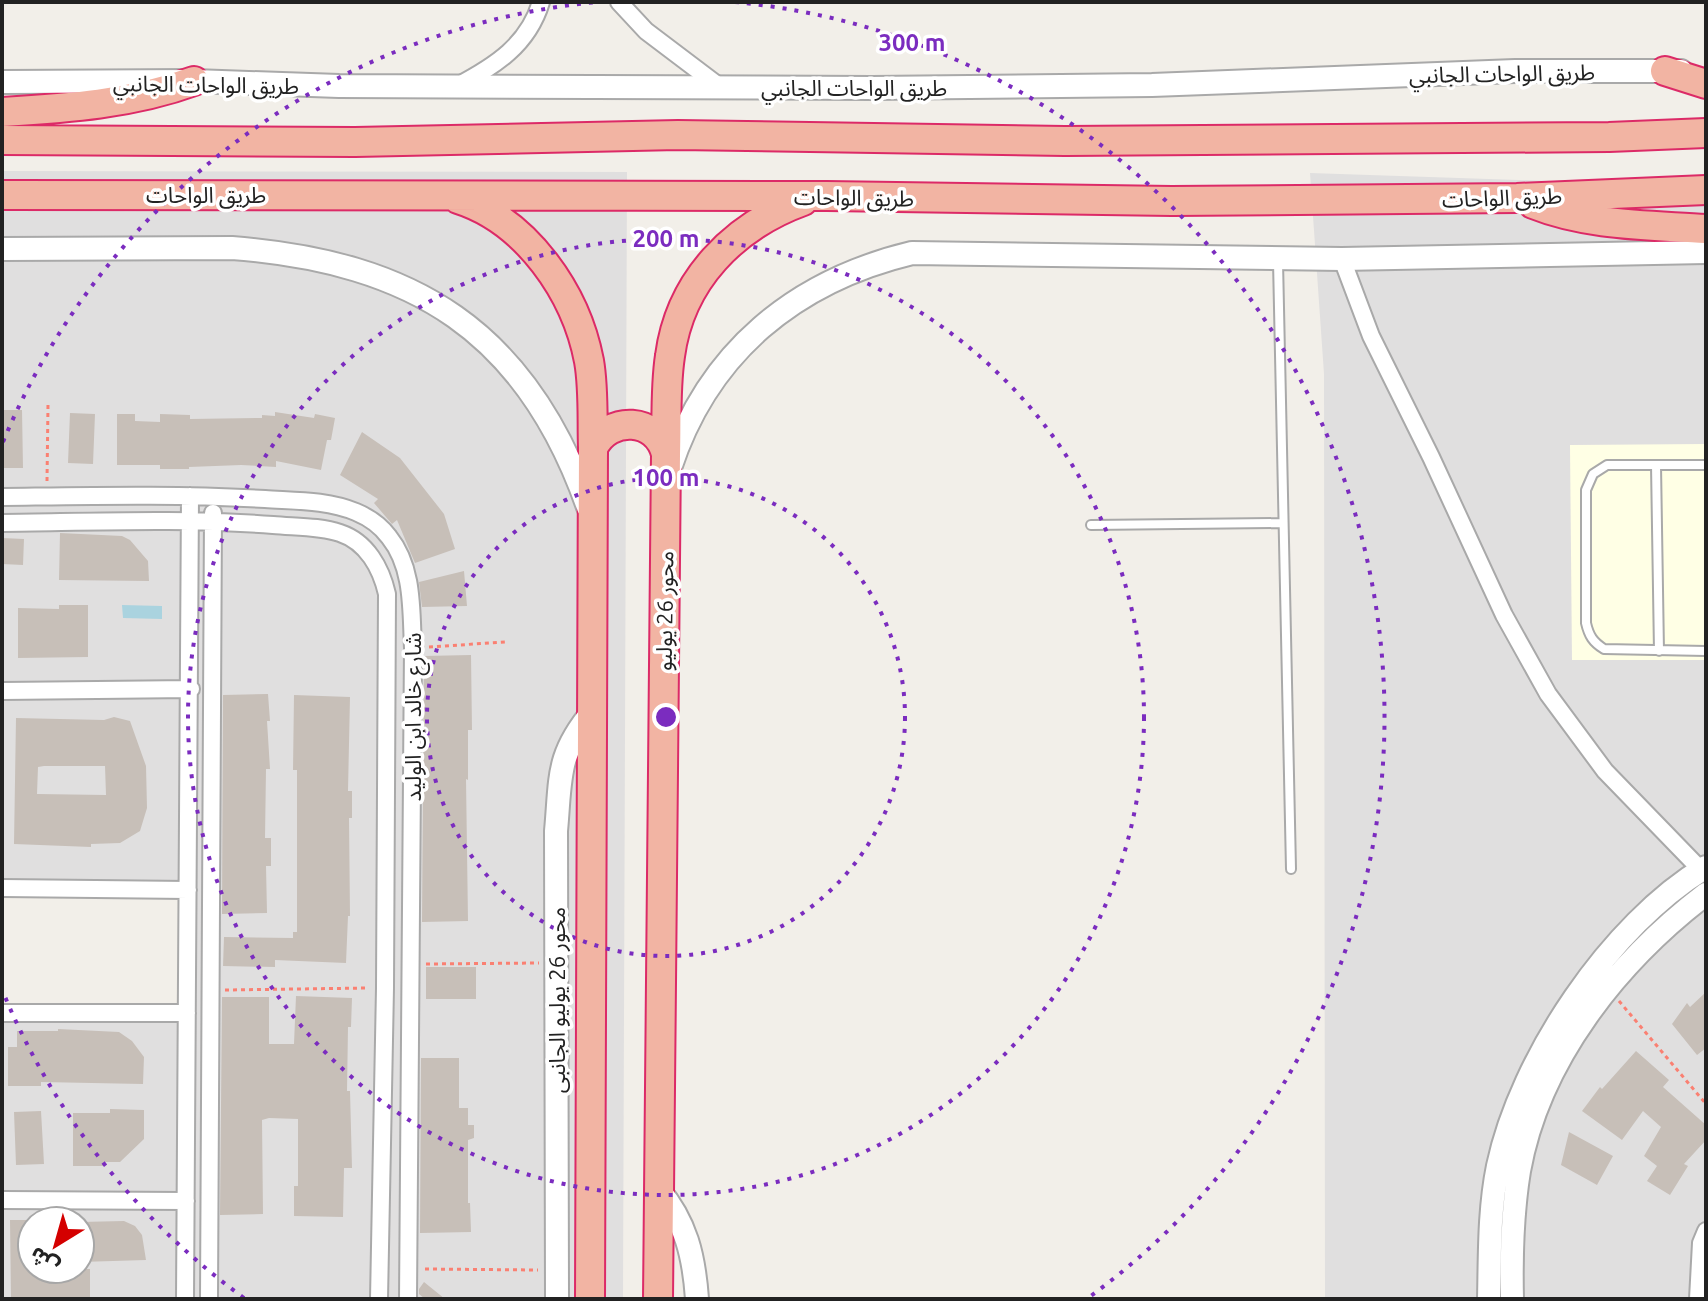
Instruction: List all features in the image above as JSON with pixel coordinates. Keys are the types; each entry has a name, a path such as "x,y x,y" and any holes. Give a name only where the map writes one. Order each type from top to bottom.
{"highway":[{"path":"1665,71 1706,84"},
{"path":"2,112 112,103 148,96 194,81"},
{"path":"2,140 355,142 678,135 1065,141 1609,137 1706,133"},
{"name":"طريق الواحات","path":"2,195 827,196 1172,201 1517,198 1706,190"},
{"path":"446,195 467,202 512,230 540,258 563,291 584,339 590,365 593,448 590,1299"},
{"name":"محور 26 يوليو","path":"658,1299 666,467 670,354 683,308 693,287 722,249 750,227 781,209 827,196"},
{"path":"1517,198 1562,214 1597,221 1706,229"},
{"path":"593,448 610,429 618,426 645,427 659,438 666,467"}],"street":[{"path":"455,87 500,62 517,46 541,2"},
{"path":"619,2 646,31 720,87"},
{"name":"طريق الواحات الجانبي","path":"2,82 872,88 1152,85 1515,71 1706,72"},
{"path":"2,249 232,248 266,251 333,263 406,289 451,313 481,335 515,370 560,439 593,520"},
{"path":"666,467 705,393 730,359 768,321 794,302 850,271 912,253 1342,259 1706,252"},
{"path":"1342,259 1371,336 1504,615 1548,694 1605,771 1703,869 1657,905 1607,957 1564,1016 1524,1088 1509,1125 1491,1206 1489,1299"},
{"path":"185,1299 190,496"},
{"path":"209,1299 213,496"},
{"name":"شارع خالد ابن الوليد","path":"2,497 213,496 316,502 357,512 374,521 399,551 406,569 413,648 408,1299"},
{"name":"شارع خالد ابن الوليد","path":"2,523 213,520 341,533 373,558 383,575 387,594 385,988 379,1299"},
{"path":"2,691 191,689"},
{"name":"محور 26 يوليو الجانبى","path":"557,1299 556,831 562,760 593,711"},
{"path":"2,888 188,890"},
{"path":"1512,1299 1514,1208 1519,1169 1529,1131 1560,1059 1609,989 1648,943 1706,894"},
{"path":"385,970 411,967"},
{"path":"2,1013 187,1013"},
{"path":"658,1189 674,1208 685,1229 692,1253 697,1299"},
{"path":"2,1200 186,1201"},
{"path":"1698,1299 1701,1243 1706,1231"},
{"path":"380,1268 409,1269"}],"lane":[{"path":"1278,256 1291,869"},
{"path":"1706,465 1607,465 1589,479 1586,490 1588,634 1604,649 1706,651"},
{"path":"1656,465 1659,651"},
{"path":"1091,525 1283,523"}],"path":[{"path":"47,497 48,405"},
{"path":"413,648 505,642"},
{"path":"411,967 556,962"},
{"path":"212,990 385,988"},
{"path":"1609,989 1706,1104"},
{"path":"409,1269 558,1270"}],"shaded area":[{"path":"2,171 627,172 623,1299 2,1299 2,1008 184,1007 186,882 2,879"},
{"path":"1310,173 1582,182 1706,180 1706,1299 1325,1299 1324,374"},
{"path":"1706,444 1706,660 1572,660 1570,445"}],"water":[{"path":"122,605 162,606 162,619 123,618"}],"building":[{"path":"2,410 22,410 23,468 2,468"},
{"path":"275,412 335,418 321,470 276,461 276,467 241,465 160,469 160,465 117,465 117,414 135,414 135,421 160,422 160,414 190,415 190,419 262,418 262,415 275,416"},
{"path":"70,413 95,414 93,464 68,463"},
{"path":"362,432 400,458 444,514 455,549 415,563 397,520 392,524 374,503 378,499 340,475"},
{"path":"60,533 122,536 130,540 148,561 149,581 59,580"},
{"path":"2,538 24,539 23,565 2,564"},
{"path":"464,571 467,606 422,607 419,582"},
{"path":"59,605 88,605 88,657 18,658 18,608 59,609"},
{"path":"471,655 472,730 468,730 466,779 468,921 422,922 424,656"},
{"path":"268,694 270,769 266,769 265,838 271,838 271,866 266,866 267,913 222,914 223,695"},
{"path":"294,695 350,697 348,791 352,791 352,818 349,818 350,916 346,963 275,960 275,967 223,966 224,937 293,938 293,932 297,932"},
{"path":"114,717 130,721 146,766 147,808 140,831 120,843 91,844 91,847 14,844 16,718 104,720","holes":["105,766 106,795 37,794 38,767"]},
{"path":"426,967 476,967 476,999 426,999"},
{"path":"1706,992 1706,1048 1697,1055 1672,1024 1687,1003 1690,1007"},
{"path":"296,996 352,998 351,1027 348,1027 347,1091 350,1091 352,1168 344,1168 343,1217 294,1216 294,1186 298,1186 298,1119 269,1118 262,1120 263,1214 220,1215 222,997 269,997 269,1044 294,1044"},
{"path":"58,1029 119,1032 132,1041 144,1057 143,1084 41,1082 41,1086 8,1086 8,1047 17,1047 17,1031"},
{"path":"1636,1051 1669,1080 1663,1087 1706,1125 1706,1140 1684,1164 1688,1166 1670,1195 1647,1181 1657,1166 1644,1156 1661,1127 1643,1111 1622,1140 1582,1111 1600,1087 1602,1089"},
{"path":"421,1058 459,1058 459,1108 468,1108 468,1125 474,1125 474,1138 468,1140 471,1232 420,1233"},
{"path":"110,1109 144,1110 144,1139 120,1162 103,1162 103,1166 73,1166 73,1113 110,1113"},
{"path":"41,1111 44,1164 16,1165 14,1112"},
{"path":"1569,1132 1613,1156 1597,1185 1561,1165"},
{"path":"10,1220 16,1220 16,1285 90,1285 90,1299 11,1299"},
{"path":"124,1221 135,1226 142,1235 146,1260 96,1262 96,1222"},
{"path":"424,1282 445,1299 425,1299 419,1294"}]}
